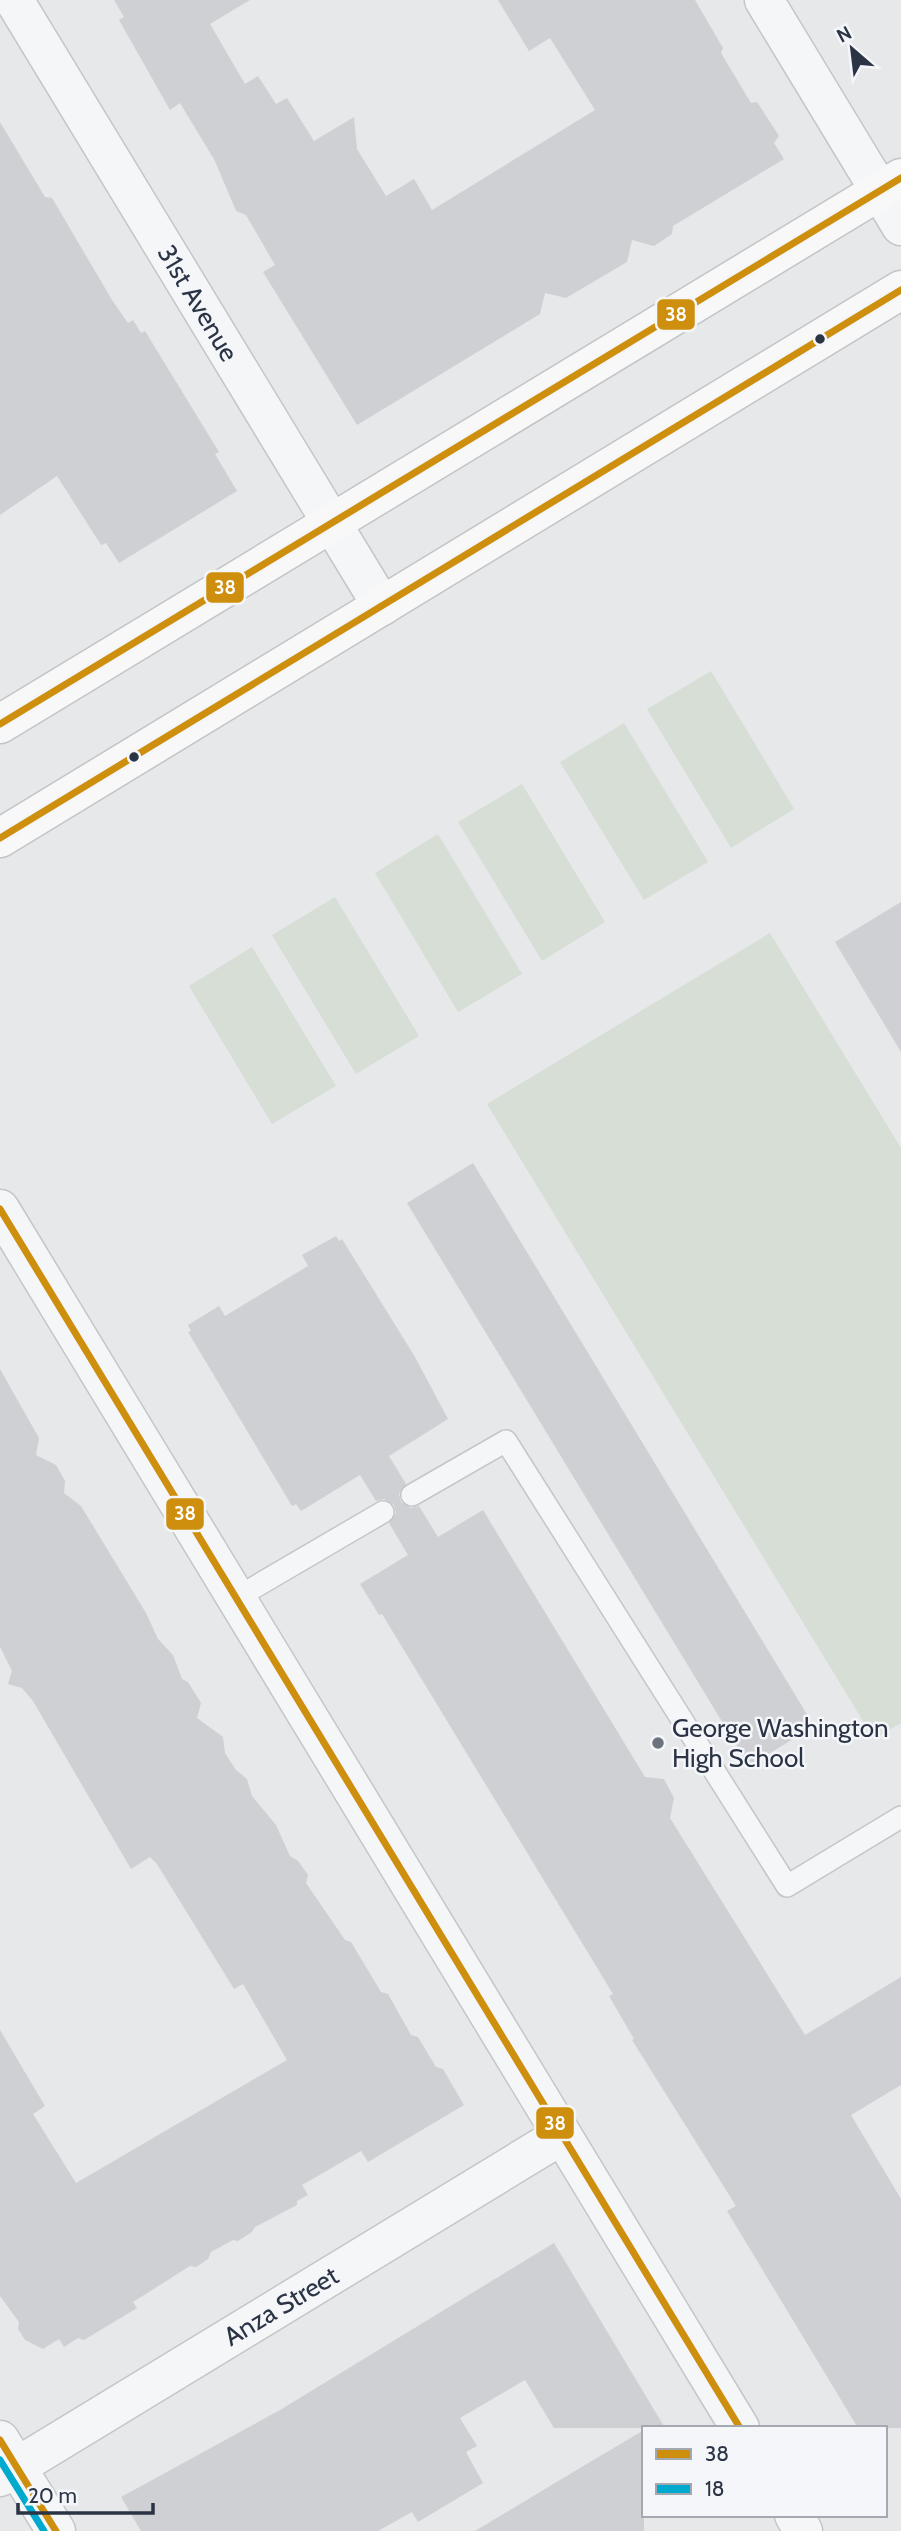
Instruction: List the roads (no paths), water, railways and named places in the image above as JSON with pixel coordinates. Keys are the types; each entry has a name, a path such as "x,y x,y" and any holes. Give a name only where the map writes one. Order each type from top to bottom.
{"main road":[{"path":"0,724 890,184"},
{"path":"0,838 901,290"}],"street":[{"name":"31st Avenue","path":"14,0 382,606"},
{"path":"764,0 890,184 901,226"},
{"path":"0,1209 739,2426"},
{"name":"Anza Street","path":"5,2461 562,2135"},
{"path":"5,2461 55,2531"}],"lane":[{"path":"412,1495 506,1441 787,1886 901,1817"},
{"path":"236,1598 383,1512"}],"place":[{"name":"George Washington High School","path":"658,1743"}]}
